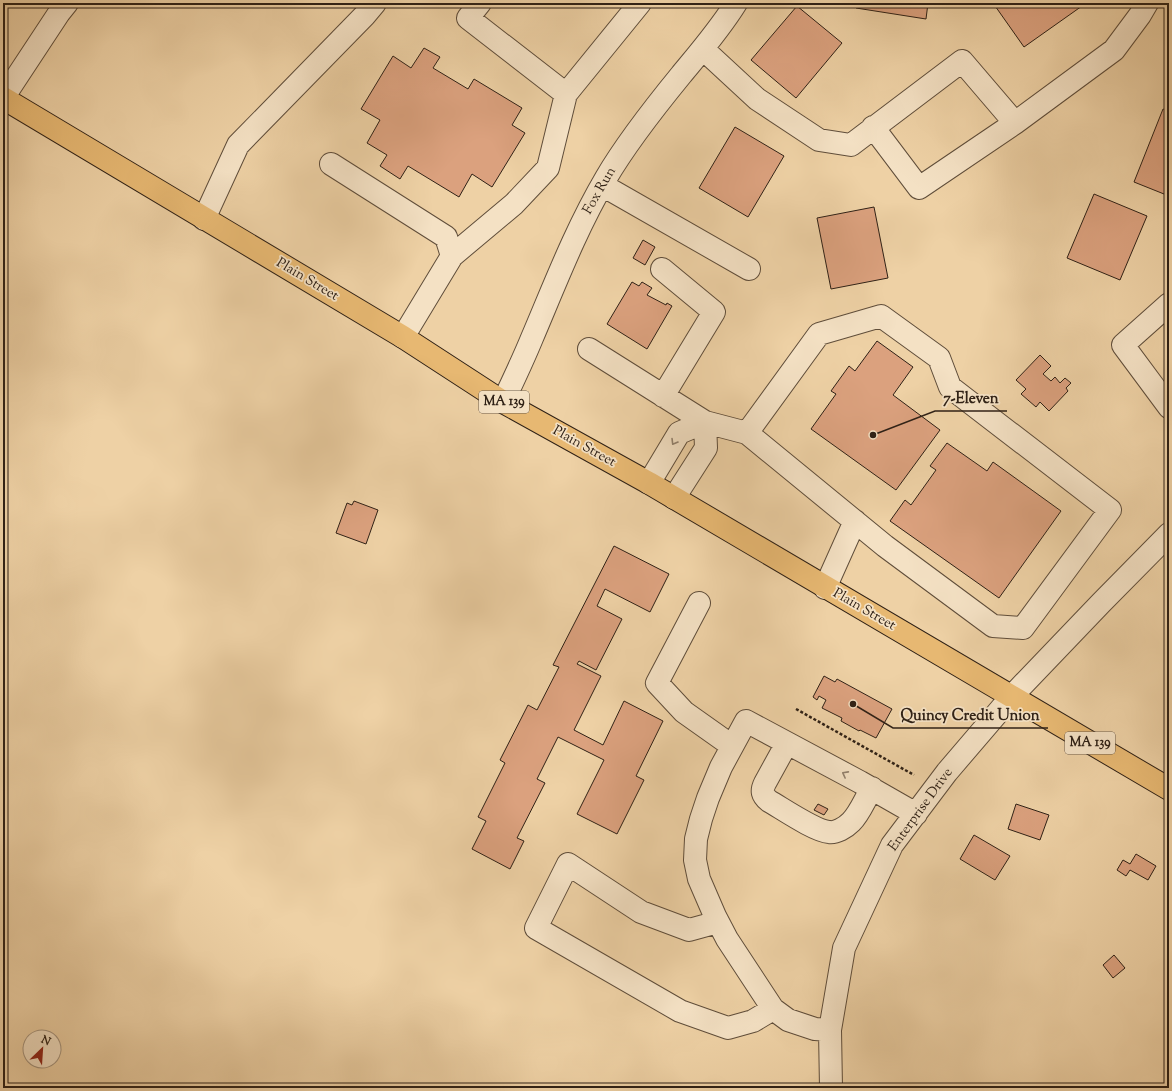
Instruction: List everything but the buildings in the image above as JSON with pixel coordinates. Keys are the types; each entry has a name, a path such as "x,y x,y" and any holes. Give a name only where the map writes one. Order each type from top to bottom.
{"main road":[{"name":"Plain Street","path":"3,98 403,337 503,402 649,483 825,588 1169,789"}],"street":[{"path":"3,98 67,3"},
{"path":"204,219 238,145 375,3"},
{"path":"480,3 468,18 566,94"},
{"path":"403,337 452,256 514,204 548,168 566,94 640,3"},
{"name":"Fox Run","path":"503,402 532,339 565,259 584,218 602,185 642,125 703,49 736,3"},
{"path":"873,127 919,188 1015,123 1114,50 1147,3"},
{"path":"703,49 757,99 819,140 850,145 962,61 1015,123"},
{"path":"331,164 446,237 452,256"},
{"path":"602,185 749,269"},
{"path":"662,269 714,312 663,396"},
{"path":"1169,304 1123,345 1169,406"},
{"path":"589,349 705,422 747,433 885,546 993,626 1023,628 1110,510 950,387 939,358 881,316 819,334 747,433"},
{"path":"649,483 679,433 705,422"},
{"path":"674,498 706,448 705,422"},
{"path":"825,588 855,521"},
{"name":"Enterprise Drive","path":"831,1088 830,1030 844,948 892,845 947,772 1012,696 1169,534"},
{"path":"699,603 657,683 684,712 732,746"},
{"path":"830,1030 815,1029 788,1020 773,1009 754,982 718,922 706,898 699,879 695,860 696,840 708,798 721,767 746,721 872,788 916,814"},
{"path":"787,743 765,783 762,793 769,801 819,830 829,832 838,831 850,823 872,788"},
{"path":"718,922 689,930 641,912 568,864 536,928 680,1011 728,1028 753,1021 773,1009"}],"path":[{"path":"796,709 914,775"}],"place":[{"name":"7-Eleven","path":"873,435"},
{"name":"Quincy Credit Union","path":"853,704"}]}
